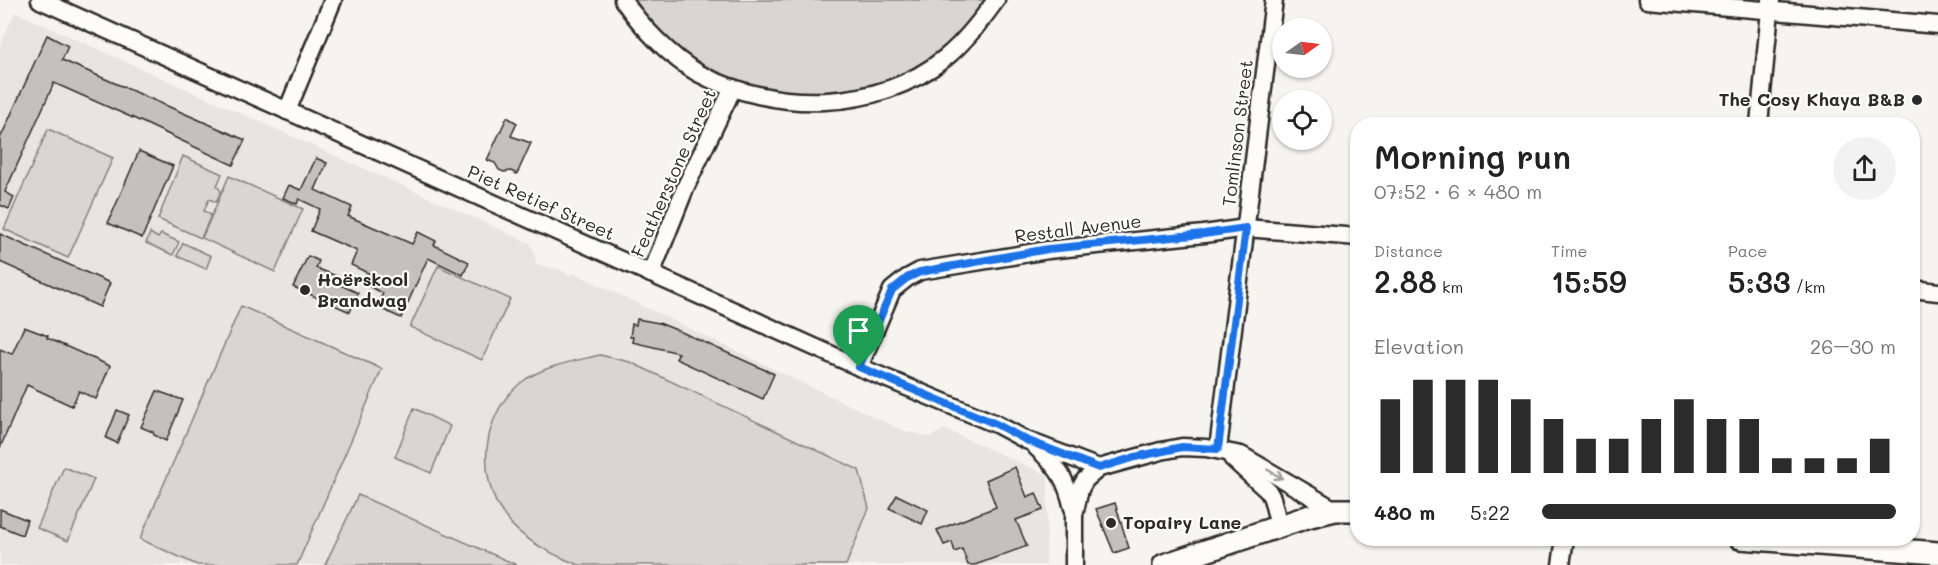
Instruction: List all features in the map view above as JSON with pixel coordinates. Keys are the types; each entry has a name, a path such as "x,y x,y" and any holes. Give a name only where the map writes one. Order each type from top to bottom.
{"street":[{"name":"Piet Retief Street","path":"40,0 859,367 996,424 1026,440 1099,468 1085,480 1080,489 1074,515"},
{"path":"287,111 333,0"},
{"path":"623,0 640,23 674,55 698,72 733,88 762,96 825,102 880,93 944,59 966,38 996,0"},
{"name":"Tomlinson Street","path":"1223,451 1246,228 1274,0"},
{"path":"1647,0 1771,6 1938,25"},
{"path":"1761,117 1771,6"},
{"name":"Featherstone Street","path":"651,274 686,186 733,88"},
{"name":"Restall Avenue","path":"859,367 892,290 907,278 920,272 1048,249 1246,228 1350,236"},
{"path":"1920,290 1938,292"},
{"name":"Piet Retief Street","path":"1026,440 1051,462 1068,486 1074,515 1074,565"},
{"path":"1099,468 1135,457 1182,447 1223,451 1241,455 1335,510"},
{"path":"1223,451 1268,491 1279,526"},
{"path":"1164,565 1310,516 1335,510 1350,510"},
{"path":"1561,565 1564,546"},
{"path":"1839,546 1938,554"}],"shaded area":[{"path":"630,0 991,0 942,58 884,97 825,103 697,76"},
{"name":"Hoërskool Brandwag","path":"15,12 530,243 536,264 561,270 569,275 574,273 899,429 931,437 944,429 1048,475 1046,565 517,565 359,495 325,565 186,565 182,563 179,565 0,565 0,46"},
{"path":"48,129 113,158 68,258 4,229"},
{"path":"183,156 222,174 217,186 221,191 216,202 209,199 204,211 211,215 201,238 158,219"},
{"path":"229,176 303,209 275,272 202,238"},
{"path":"150,233 158,238 161,234 179,242 173,255 146,243"},
{"path":"183,243 211,256 206,269 177,256"},
{"path":"438,266 510,299 482,360 410,327"},
{"path":"241,306 382,369 297,565 197,565 140,539"},
{"path":"600,355 630,362 859,470 869,508 846,565 579,565 549,552 521,534 506,518 489,483 487,444 492,425 511,392 526,379 552,367"},
{"path":"414,408 450,426 431,473 395,457"},
{"path":"64,467 94,479 68,541 37,528"},
{"path":"358,495 517,565 325,565"}],"building":[{"path":"47,35 68,46 62,60 245,140 233,165 54,83 5,192 14,197 9,209 0,205 0,139"},
{"path":"507,117 517,123 511,136 531,143 517,174 499,170 495,163 487,160"},
{"path":"139,151 173,166 142,238 108,223"},
{"path":"316,158 327,163 315,190 352,207 348,216 412,244 418,232 436,241 434,245 469,262 463,275 428,258 401,318 377,307 383,293 366,285 370,274 351,265 357,251 311,231 320,209 299,199 297,204 283,198 289,185 301,190"},
{"path":"0,234 110,283 100,307 0,262"},
{"path":"308,256 319,261 316,268 341,278 338,284 358,293 350,312 293,287"},
{"path":"637,319 659,323 679,331 774,374 763,399 676,359 679,353 632,342 633,337 630,337 632,324 636,325"},
{"path":"24,327 110,366 96,399 79,391 72,406 27,385 0,448 0,349 12,354"},
{"path":"157,391 183,400 166,441 141,427"},
{"path":"117,410 129,415 117,443 106,438"},
{"path":"1015,467 1027,497 1036,493 1043,510 1016,520 1027,546 975,565 968,565 962,549 955,552 952,542 944,545 937,530 996,507 986,480"},
{"path":"897,495 928,510 922,524 889,508"},
{"name":"Topairy Lane","path":"1115,503 1129,548 1114,553 1096,509"},
{"path":"0,509 27,520 22,535 0,526"}],"place":[{"name":"The Cosy Khaya B&B","path":"1917,100"},
{"name":"Hoërskool Brandwag","path":"305,290"},
{"name":"Topairy Lane","path":"1111,523"}],"route":[{"path":"1246,228 1218,449 1182,447 1135,457 1099,468 1026,440 996,424 859,367 892,290 907,278 920,272 1048,249 1246,228"}]}
